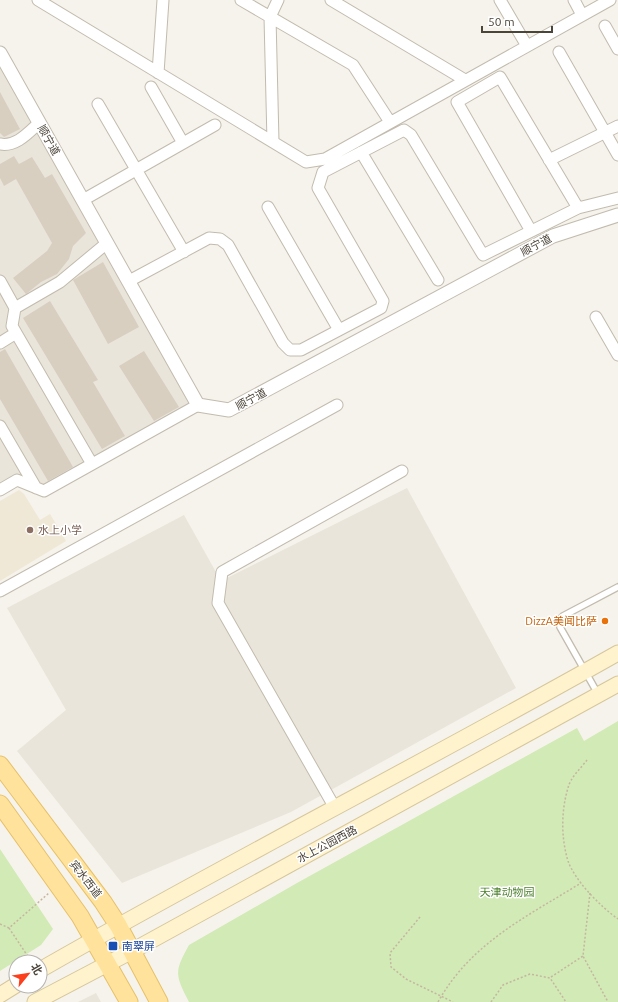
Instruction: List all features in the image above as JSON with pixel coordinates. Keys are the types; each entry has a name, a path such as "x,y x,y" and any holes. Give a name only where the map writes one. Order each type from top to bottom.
{"main road":[{"path":"48,965 94,938 478,732 618,653"},
{"name":"水上公园西路","path":"35,1002 109,964 599,696 618,684"},
{"name":"宾水西道","path":"0,765 103,902 118,925 159,1002"},
{"path":"0,804 59,886 94,938 129,1002"}],"street":[{"path":"158,73 163,0"},
{"path":"241,0 353,65 390,122"},
{"path":"274,142 270,17 278,0"},
{"path":"331,0 465,80"},
{"path":"500,0 526,46"},
{"path":"574,0 582,15"},
{"path":"42,1 306,162 325,159 610,0"},
{"path":"604,26 618,49"},
{"path":"559,52 618,155"},
{"name":"顺宁道","path":"0,53 198,405 229,410 554,236 618,215"},
{"path":"531,231 457,102 500,77 578,208"},
{"path":"151,86 183,143"},
{"path":"98,104 184,252"},
{"path":"0,144 8,145 24,136 39,123"},
{"path":"83,200 215,124"},
{"path":"549,160 618,126"},
{"path":"129,281 210,238 220,239 228,245 283,343 290,350 301,350 381,308 383,301 318,188 322,172 404,130 411,135 483,255 578,208 618,198"},
{"path":"361,152 438,280"},
{"path":"268,208 339,330"},
{"path":"15,308 60,282 107,243"},
{"path":"0,281 15,308 12,326 92,464"},
{"path":"596,317 618,355"},
{"path":"0,342 16,333"},
{"path":"0,490 16,480 44,491 198,405"},
{"path":"0,591 337,405"},
{"path":"0,426 36,488"},
{"path":"335,808 218,603 222,572 402,471"}],"lane":[{"path":"599,696 560,627 561,618 615,587 618,587"}],"path":[{"path":"587,760 568,786 562,825 569,862 581,883 607,912 618,919"},
{"path":"438,1002 462,967 494,937 581,883"},
{"path":"9,928 38,901 59,886"},
{"path":"590,892 582,956 608,1002"},
{"path":"420,917 390,953 391,967 406,979 453,1002"},
{"path":"0,924 9,928 26,954"},
{"path":"550,978 582,956"},
{"path":"491,1002 504,985 530,974 550,978 566,1002"}],"shaded area":[{"path":"0,53 198,405 44,491 17,480 0,490"},
{"path":"407,488 516,688 291,812 122,883 17,751 66,710 7,608 184,515 221,581"},
{"name":"水上小学","path":"19,490 24,494 40,520 50,514 66,541 0,581 0,501"},
{"path":"96,993 101,1002 78,1002"}],"green space":[{"name":"天津动物园","path":"618,721 618,1002 189,1002 181,986 178,974 181,962 189,945 297,883 577,728 584,741"},
{"path":"0,849 53,929 41,945 27,954 8,954 8,966 0,971"}],"building":[{"path":"0,92 20,129 4,137 0,133"},
{"path":"14,156 19,164 32,157 45,178 52,174 86,233 73,246 69,259 57,274 41,282 26,294 13,278 47,251 52,243 16,179 4,186 0,178 0,164"},
{"path":"103,262 139,327 108,344 73,280"},
{"path":"50,301 98,380 93,382 125,436 102,449 23,318"},
{"path":"5,349 73,467 48,481 0,399 0,352"},
{"path":"144,351 179,407 154,421 119,366"}],"place":[{"name":"水上小学","path":"30,530"},
{"name":"DizzA美闻比萨","path":"605,621"},
{"name":"南翠屏","path":"113,946"}]}
